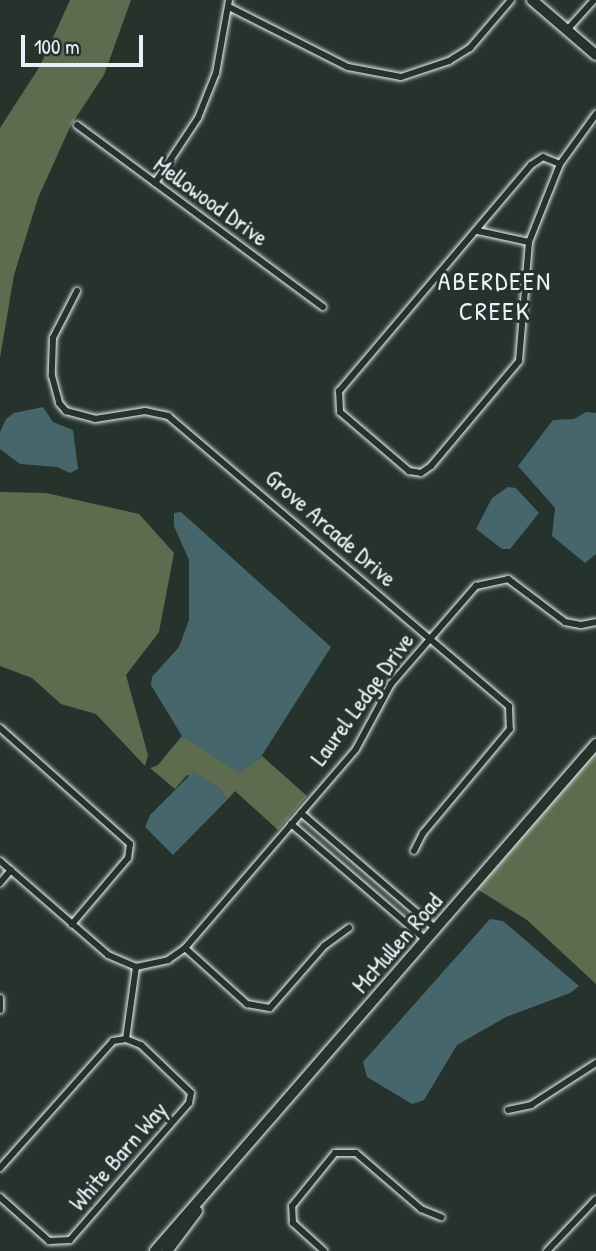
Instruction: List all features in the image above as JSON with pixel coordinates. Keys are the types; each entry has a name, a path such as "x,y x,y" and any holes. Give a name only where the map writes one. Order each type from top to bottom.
{"street":[{"path":"155,183 198,118 216,73 229,4 348,67 401,77 449,61 470,48 511,0"},
{"path":"532,0 596,55"},
{"path":"567,30 594,0"},
{"path":"560,164 543,157 531,165 478,231 339,391 340,412 409,471 421,473 430,466 519,361 529,242 560,164 596,114"},
{"name":"Mellowood Drive","path":"77,125 323,307"},
{"path":"478,231 529,242"},
{"name":"Grove Arcade Drive","path":"77,291 53,338 52,376 66,411 95,419 145,411 168,416 509,706 512,717 510,729 424,833 414,851"},
{"name":"Laurel Ledge Drive","path":"136,967 168,960 185,948 356,748 391,684 476,586 488,580 519,583 565,622 581,625 596,622"},
{"path":"0,728 130,844 128,858 72,924"},
{"name":"McMullen Road","path":"155,1251 172,1237 596,744"},
{"path":"301,813 436,929"},
{"path":"291,824 427,941"},
{"path":"0,861 108,955 136,967 126,1039 113,1041 100,1052 0,1168"},
{"path":"0,883 11,870"},
{"path":"185,948 247,1004 271,1008 324,946 349,928"},
{"path":"0,998 0,1010"},
{"name":"White Barn Way","path":"0,1197 49,1241 70,1240 189,1103 191,1093 183,1081 126,1039"},
{"path":"508,1110 531,1105 596,1063"},
{"path":"324,1251 293,1223 292,1206 335,1153 356,1153 421,1209 441,1217"},
{"path":"547,1251 596,1199"},
{"name":"McMullen Road","path":"167,1251 172,1237"}],"green space":[{"path":"70,0 131,0 104,75 71,125 38,198 14,275 0,358 0,128 40,66"},
{"path":"0,492 46,493 139,514 174,553 159,632 126,675 148,755 145,766 96,714 61,704 32,678 0,666"},
{"path":"182,736 202,748 259,760 262,756 307,796 278,830 235,791 227,800 218,787 187,775 175,789 150,768 158,765"},
{"path":"596,750 596,984 527,920 477,889"}],"water":[{"path":"43,407 53,422 73,430 78,469 70,473 57,467 20,464 0,449 0,432 6,419 14,413"},
{"path":"586,412 596,413 596,554 585,563 552,536 555,508 518,466 553,420 574,419"},
{"path":"508,487 516,488 539,513 510,549 502,549 476,529 492,498"},
{"path":"181,512 331,647 259,760 239,773 182,736 151,685 152,677 179,647 189,620 189,560 174,526 174,513"},
{"path":"194,771 218,787 227,800 173,855 145,827 150,815"},
{"path":"490,919 503,921 579,986 570,993 506,1017 457,1045 424,1100 412,1104 367,1077 363,1062"}],"district":[{"name":"ABERDEEN CREEK","path":"495,296"}]}
